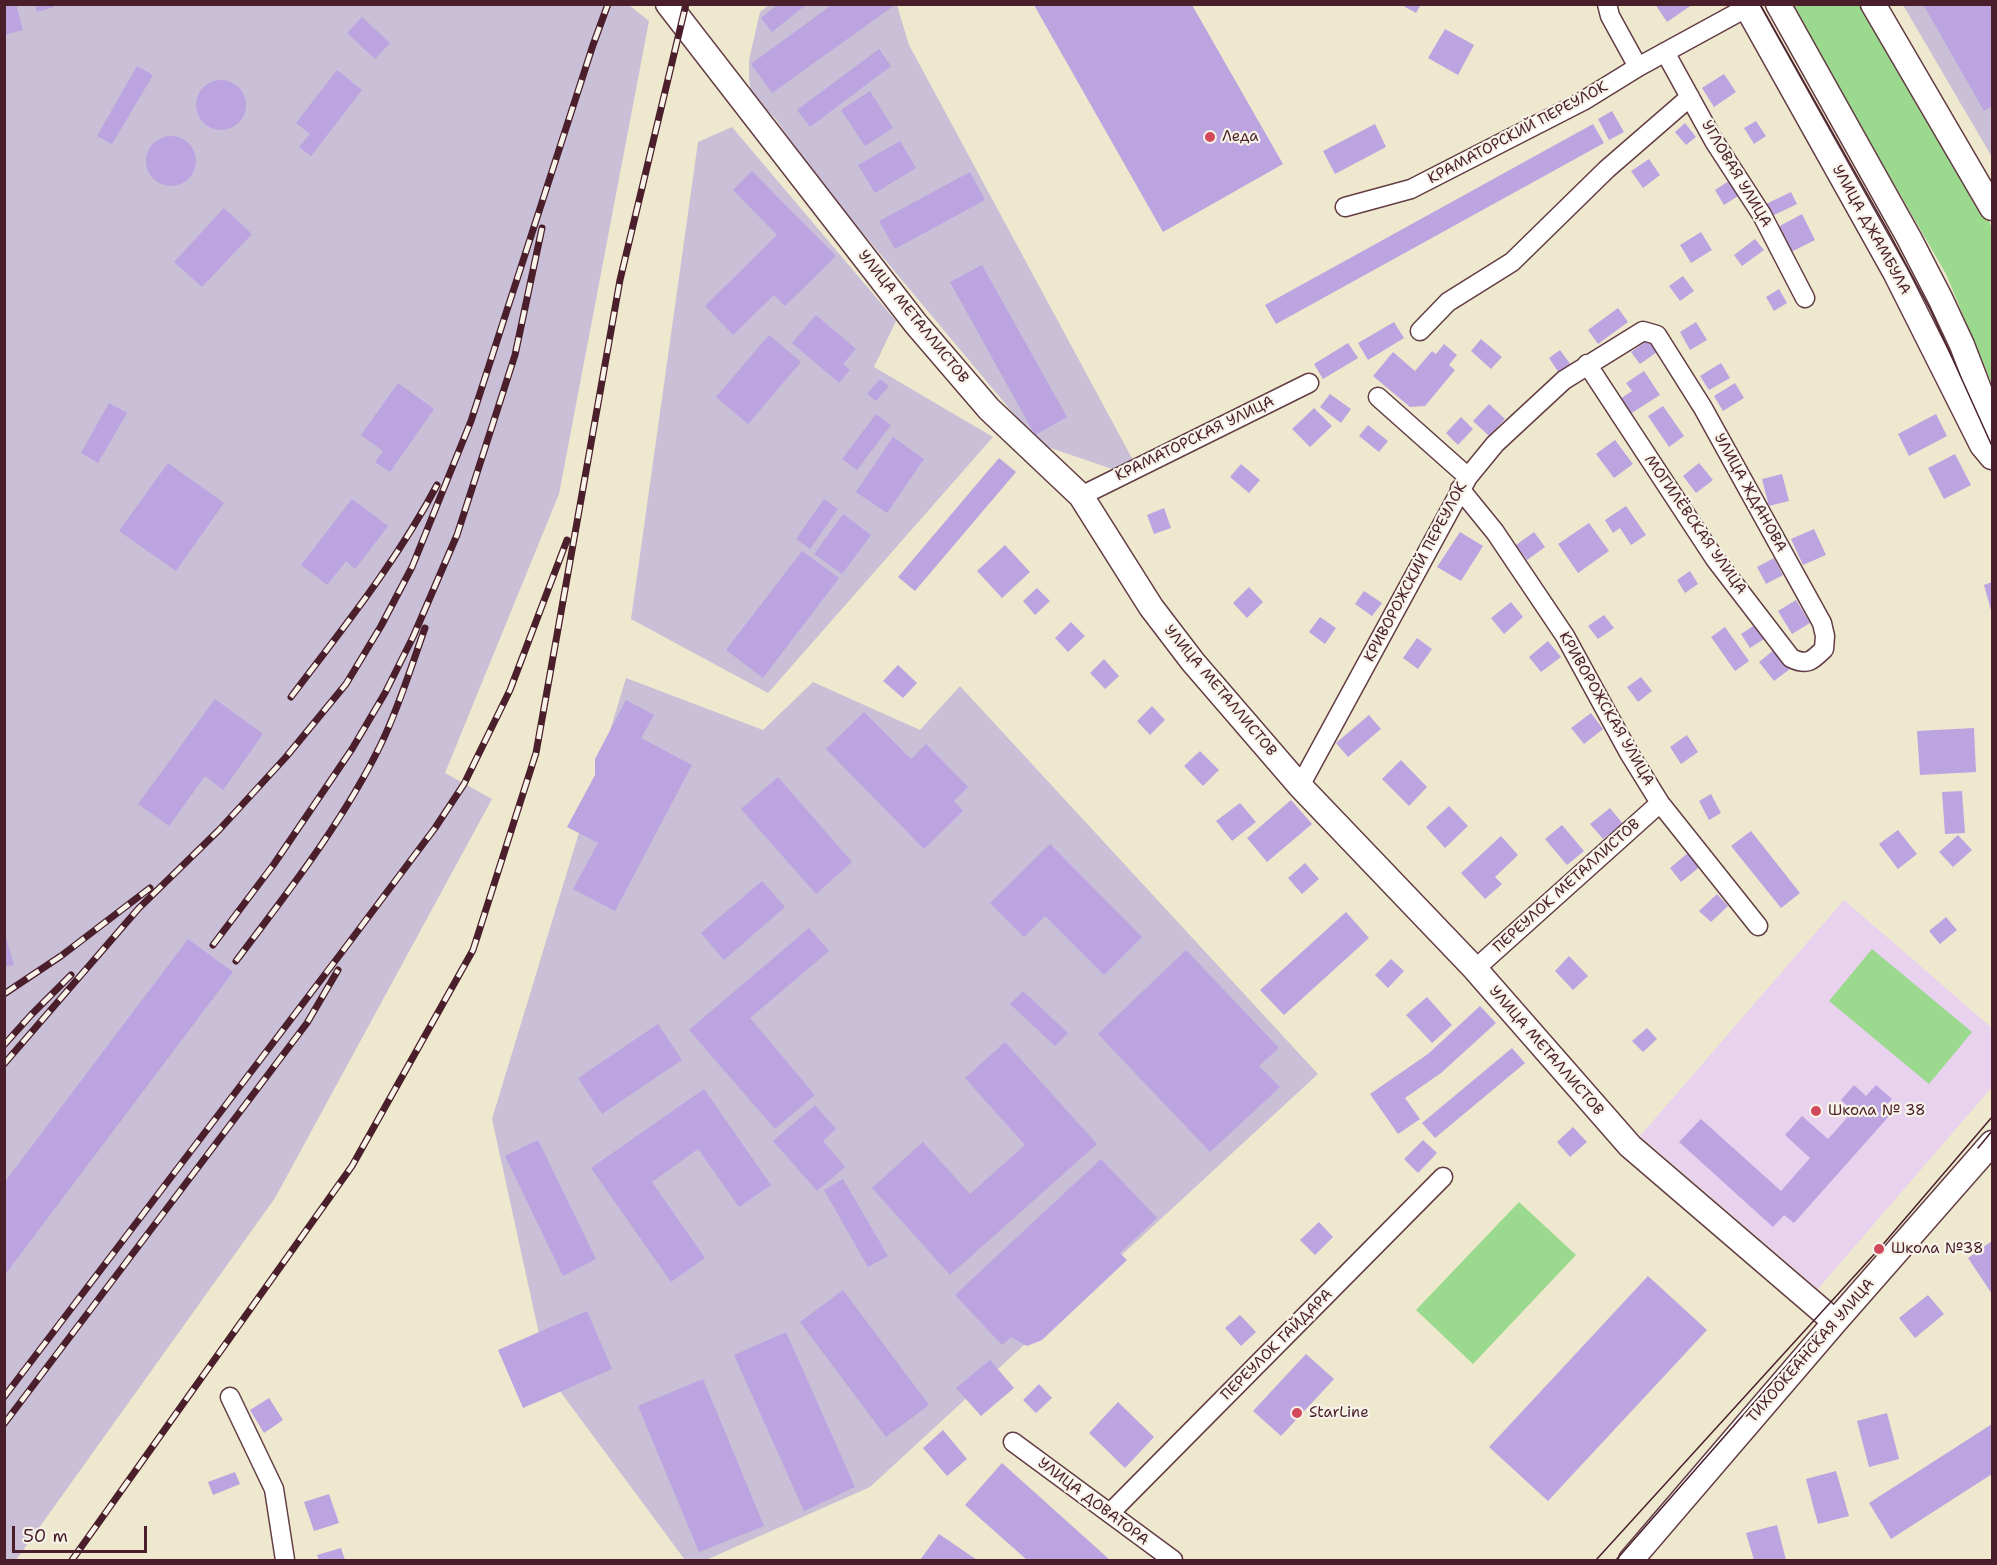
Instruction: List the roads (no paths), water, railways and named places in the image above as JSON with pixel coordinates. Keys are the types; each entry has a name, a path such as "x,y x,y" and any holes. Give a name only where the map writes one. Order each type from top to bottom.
{"street":[{"name":"УЛИЦА МЕТАЛЛИСТОВ","path":"668,4 916,324 989,409 1081,496 1151,607 1193,662 1300,786 1475,969 1629,1146 1835,1322"},
{"path":"1607,4 1610,16 1638,67"},
{"name":"УЛИЦА ДЖАМБУЛА","path":"1778,4 1909,238 1940,298 1962,345 1992,423"},
{"path":"1873,4 1992,208"},
{"name":"КРАМАТОРСКИЙ ПЕРЕУЛОК","path":"1345,207 1412,189 1583,101 1745,6"},
{"name":"УЛИЦА ДЖАМБУЛА","path":"1745,6 1896,274 1982,445 1992,457"},
{"name":"УГЛОВАЯ УЛИЦА","path":"1665,52 1714,141 1762,215 1805,298"},
{"path":"1420,331 1448,302 1512,262 1607,170 1690,97"},
{"name":"КРИВОРОЖСКИЙ ПЕРЕУЛОК","path":"1300,786 1464,483 1504,436 1564,380 1643,331 1657,335"},
{"name":"УЛИЦА ЖДАНОВА","path":"1657,335 1703,408 1822,623 1825,636 1824,649 1817,656"},
{"name":"МОГИЛЁВСКАЯ УЛИЦА","path":"1587,364 1715,559 1791,658 1801,663 1817,656"},
{"name":"КРАМАТОРСКАЯ УЛИЦА","path":"1081,496 1309,383"},
{"path":"1378,397 1464,483"},
{"name":"КРИВОРОЖСКАЯ УЛИЦА","path":"1464,483 1564,636 1629,753 1660,803 1758,926"},
{"name":"ПЕРЕУЛОК МЕТАЛЛИСТОВ","path":"1475,969 1660,803"},
{"name":"ТИХООКЕАНСКАЯ УЛИЦА","path":"1631,1560 1992,1143"},
{"name":"ПЕРЕУЛОК ГАЙДАРА","path":"1110,1513 1443,1177"},
{"path":"230,1397 274,1489 285,1560"},
{"name":"УЛИЦА ДОВАТОРА","path":"1013,1442 1173,1560"}],"tram line":[{"path":"1760,4 1931,311 1992,446"},
{"path":"1596,1560 1879,1249 1992,1117"},
{"path":"1978,1148 1992,1131"},
{"path":"1616,1560 1816,1332"}],"railway":[{"path":"4,1064 139,908 219,830 286,757 346,684 381,626 412,567 471,421 608,4"},
{"path":"72,1560 352,1166 473,950 536,753 620,280 686,4"},
{"path":"213,945 274,864 352,749 385,693 413,637 457,535 515,355 542,228"},
{"path":"291,697 387,567 437,485"},
{"path":"4,1397 342,952 435,828 464,784 510,690 567,540"},
{"path":"236,961 314,856 366,773 394,716 425,628"},
{"path":"4,994 61,956 150,888"},
{"path":"4,1424 307,1023 338,970"},
{"path":"4,1045 71,975"}],"place":[{"name":"Леда","path":"1210,137"},
{"name":"Школа № 38","path":"1816,1111"},
{"name":"Школа №38","path":"1879,1249"},
{"name":"StarLine","path":"1297,1413"}]}
